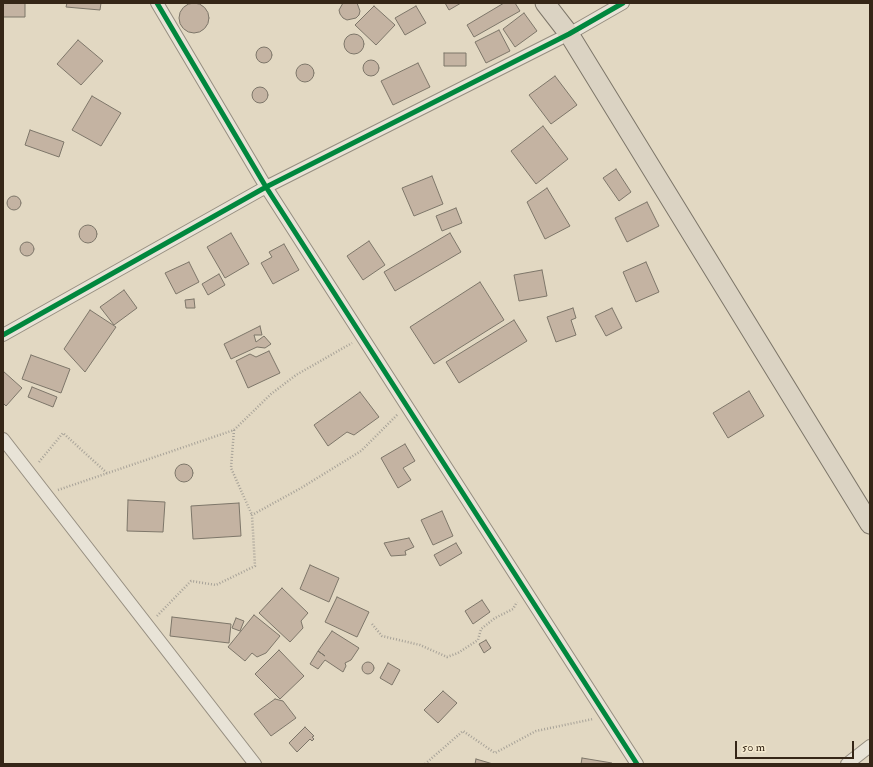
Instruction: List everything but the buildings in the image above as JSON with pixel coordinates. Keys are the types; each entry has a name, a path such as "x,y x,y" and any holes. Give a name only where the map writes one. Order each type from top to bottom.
{"main road":[{"path":"545,3 569,34 870,524"}],"street":[{"path":"157,3 266,187 637,764"},
{"path":"3,334 266,187 569,34 623,3"},
{"path":"3,439 255,764"},
{"path":"847,764 870,746"}],"path":[{"path":"45,494 108,474 234,430 271,394 296,375 362,337"},
{"path":"252,515 301,488 361,450 407,406"},
{"path":"148,626 191,581 216,585 255,566 252,515 231,468 234,430"},
{"path":"30,474 63,434 108,474"},
{"path":"372,624 382,636 420,645 447,657 478,640 481,629 495,618 513,610 525,590"},
{"path":"426,764 463,731 495,753 536,731 606,716"}],"cycle path":[{"path":"157,3 266,187 637,764"},
{"path":"3,335 266,187 569,34 623,3"}]}
